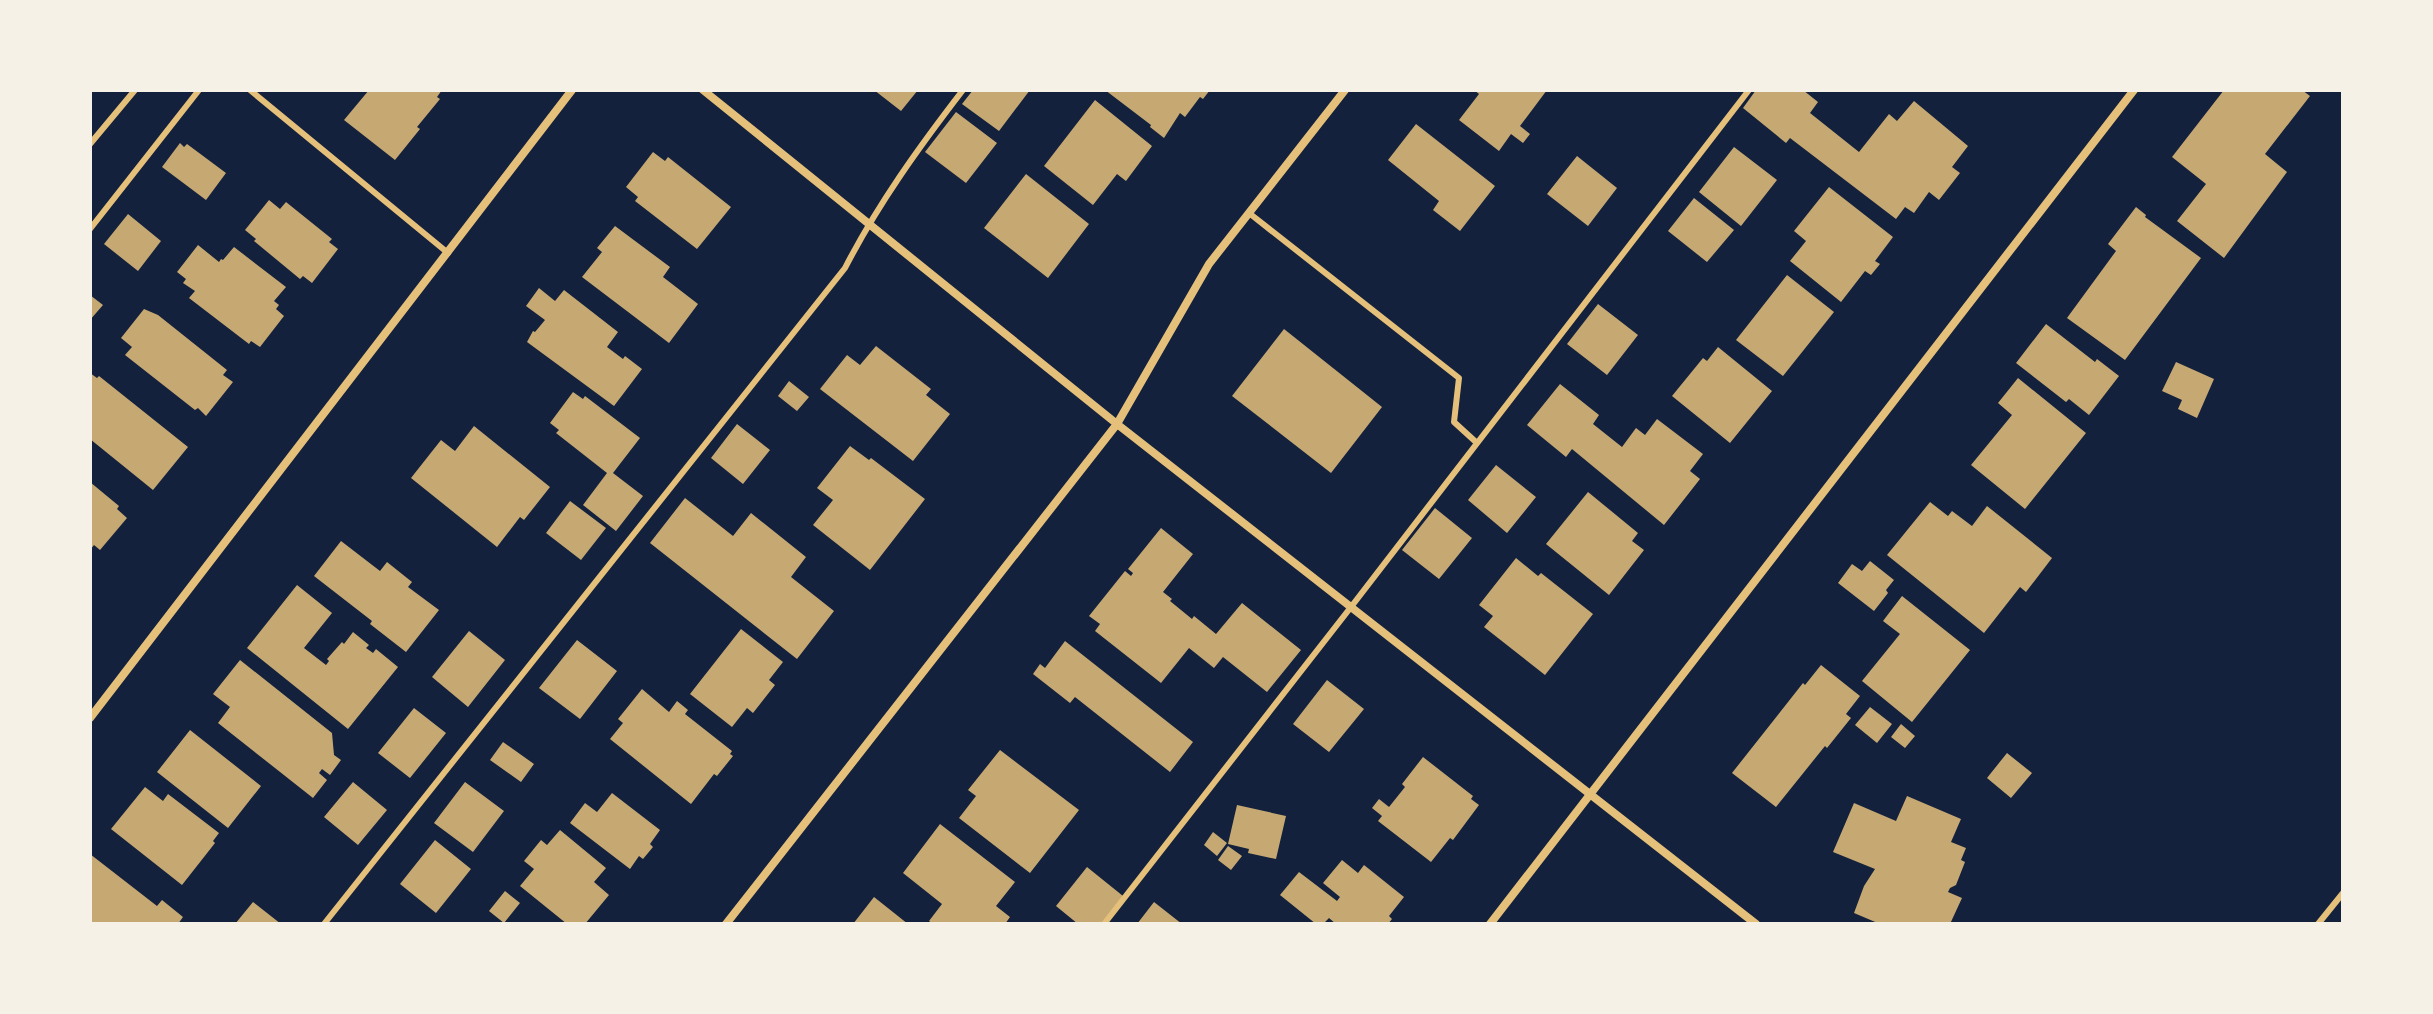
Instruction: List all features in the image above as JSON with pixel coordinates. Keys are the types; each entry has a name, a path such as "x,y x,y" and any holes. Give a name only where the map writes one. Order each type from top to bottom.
{"street":[{"path":"90,718 572,90"},
{"path":"703,90 1117,424 1756,924"},
{"path":"726,924 1117,424 1209,264 1345,90"},
{"path":"1490,924 2134,90"}],"lane":[{"path":"90,144 135,90"},
{"path":"90,229 199,90"},
{"path":"250,90 448,253"},
{"path":"324,924 845,268 868,223 911,158 963,90"},
{"path":"1104,924 1749,90"},
{"path":"1249,213 1459,378 1454,422 1477,443"},
{"path":"2318,924 2343,893"}],"building":[{"path":"369,90 442,90 437,97 440,99 417,127 420,129 395,160 344,120"},
{"path":"874,90 918,90 901,111"},
{"path":"973,90 1030,90 999,131 962,104"},
{"path":"1105,90 1210,90 1203,99 1200,97 1185,117 1180,113 1164,138"},
{"path":"1474,90 1547,90 1520,126 1530,134 1523,143 1511,134 1499,151 1459,120 1479,94"},
{"path":"1756,90 1803,90 1818,102 1810,113 1859,152 1889,114 1897,121 1914,101 1968,146 1952,167 1960,173 1939,200 1929,192 1914,213 1905,207 1896,219 1790,138 1786,143 1743,108"},
{"path":"2224,90 2302,90 2310,96 2265,154 2287,172 2224,258 2177,221 2206,184 2172,157"},
{"path":"1095,100 1152,146 1126,181 1117,174 1093,205 1044,166"},
{"path":"956,112 997,143 966,183 925,152"},
{"path":"1416,124 1495,186 1460,231 1433,210 1439,201 1388,160"},
{"path":"180,143 184,147 187,144 226,173 206,200 162,167"},
{"path":"1734,147 1777,180 1741,226 1699,192"},
{"path":"653,152 665,161 668,157 731,207 697,249 635,201 638,197 626,187"},
{"path":"1577,156 1617,188 1588,226 1547,194"},
{"path":"1026,174 1089,224 1048,278 984,228"},
{"path":"1829,187 1893,237 1875,261 1880,264 1871,275 1865,271 1841,302 1790,261 1806,241 1794,231"},
{"path":"1694,198 1734,230 1707,262 1668,231"},
{"path":"269,200 280,209 286,202 332,239 329,242 338,249 312,283 303,276 300,279 245,230"},
{"path":"2136,207 2201,258 2125,360 2067,318 2116,251 2108,244"},
{"path":"128,214 161,241 138,271 104,244"},
{"path":"615,226 670,267 663,277 698,304 669,343 582,277 602,252 597,248"},
{"path":"198,245 219,262 234,247 286,287 274,301 279,305 276,309 284,316 260,347 251,341 249,344 189,298 195,291 183,283 186,279 177,272"},
{"path":"1787,275 1834,312 1783,376 1736,340"},
{"path":"539,288 555,301 564,290 618,332 607,347 642,369 614,406 527,342 545,320 526,306"},
{"path":"90,295 103,305 90,320"},
{"path":"1598,304 1638,335 1607,375 1567,344"},
{"path":"144,309 158,315 227,370 223,375 233,382 206,416 125,355 132,347 121,338"},
{"path":"2046,324 2095,362 2097,359 2119,376 2089,415 2069,399 2066,402 2016,363"},
{"path":"1284,329 1382,407 1331,473 1232,396"},
{"path":"876,346 931,389 926,395 950,414 913,461 820,389 847,355 860,365"},
{"path":"1718,347 1772,391 1730,443 1672,396 1703,358 1707,361"},
{"path":"2176,362 2214,379 2197,418 2178,409 2182,400 2162,391"},
{"path":"90,373 97,378 99,376 188,447 153,490 90,439"},
{"path":"2018,378 2086,433 2025,509 1971,465 2012,415 1998,403"},
{"path":"789,381 809,397 797,411 778,396"},
{"path":"1560,384 1599,415 1593,424 1622,447 1636,428 1645,435 1657,419 1703,454 1690,471 1700,479 1664,525 1572,449 1566,457 1527,425"},
{"path":"573,392 583,399 585,396 640,438 613,473 643,496 616,531 583,505 607,473 556,433 559,430 550,423"},
{"path":"737,424 770,450 743,484 711,458"},
{"path":"474,426 550,487 524,520 520,517 497,547 411,478 441,440 455,451"},
{"path":"850,446 925,499 870,570 813,525 833,500 817,488"},
{"path":"1496,465 1536,497 1507,533 1468,500"},
{"path":"90,482 119,506 117,509 127,518 100,550 94,545 90,550"},
{"path":"1588,492 1638,533 1632,541 1644,550 1609,595 1546,544"},
{"path":"685,498 733,536 751,513 806,557 791,577 834,611 797,659 650,543"},
{"path":"570,501 606,528 581,560 546,533"},
{"path":"1930,502 1948,516 1952,511 1972,526 1987,506 2052,558 2026,592 2020,587 1984,633 1887,555"},
{"path":"1435,508 1472,538 1439,579 1402,550"},
{"path":"1161,528 1193,554 1163,592 1172,599 1170,601 1216,634 1242,603 1301,650 1267,692 1223,657 1214,668 1189,648 1161,683 1095,631 1100,624 1089,616 1125,571 1131,576 1133,573 1128,569"},
{"path":"341,541 380,571 387,562 412,582 408,587 439,610 406,652 314,576"},
{"path":"1516,558 1538,576 1541,573 1593,614 1545,675 1484,627 1493,616 1479,605"},
{"path":"1870,561 1894,580 1874,611 1838,583 1852,564 1862,571"},
{"path":"297,585 332,613 304,648 326,665 327,659 353,632 369,645 366,648 373,653 376,649 398,667 348,729 247,648"},
{"path":"1902,596 1970,650 1912,722 1862,681 1900,634 1883,621"},
{"path":"741,629 783,662 769,680 775,685 753,713 747,708 732,727 690,694"},
{"path":"469,631 505,660 468,707 432,677"},
{"path":"577,640 617,671 580,719 539,688"},
{"path":"1065,641 1193,742 1170,772 1075,697 1070,703 1033,674 1040,664 1045,668"},
{"path":"240,660 332,733 334,755 341,760 330,775 322,769 319,773 327,780 313,798 218,723 230,707 213,694"},
{"path":"1821,665 1860,696 1846,714 1851,718 1776,807 1732,773 1803,683 1805,685"},
{"path":"1327,680 1364,709 1329,752 1293,724"},
{"path":"642,689 669,712 677,701 688,710 685,714 732,751 730,754 733,756 717,776 714,774 691,804 610,739 623,723 618,719"},
{"path":"1870,707 1892,724 1877,743 1855,725"},
{"path":"414,708 446,733 410,778 378,753"},
{"path":"1901,724 1915,736 1905,748 1891,737"},
{"path":"190,730 261,786 228,828 157,772"},
{"path":"503,742 534,764 521,782 490,760"},
{"path":"1000,750 1079,810 1030,873 959,818 976,796 968,790"},
{"path":"2007,753 2032,773 2011,798 1987,778"},
{"path":"1423,757 1473,796 1471,799 1479,805 1453,840 1450,838 1431,862 1378,821 1382,816 1372,808 1379,799 1389,807"},
{"path":"353,782 387,810 358,845 324,817"},
{"path":"465,782 504,811 473,852 434,823"},
{"path":"145,787 163,801 168,794 219,833 213,841 215,843 182,885 111,829"},
{"path":"612,793 660,830 650,844 653,847 643,859 639,856 630,869 570,823 585,803 597,812"},
{"path":"1907,796 1961,819 1951,842 1966,848 1961,860 1965,862 1956,885 1948,892 1962,898 1950,924 1880,924 1854,913 1864,886 1875,869 1833,852 1854,803 1896,821"},
{"path":"1237,805 1286,816 1276,859 1248,853 1249,849 1228,844"},
{"path":"940,824 1015,882 996,906 1010,917 1005,924 933,924 929,921 942,904 903,873"},
{"path":"560,830 606,868 594,882 609,895 585,924 567,924 520,886 534,869 524,861 541,840 547,845"},
{"path":"1213,832 1227,843 1217,856 1204,845"},
{"path":"435,840 471,869 436,913 400,884"},
{"path":"1228,846 1242,856 1231,870 1218,860"},
{"path":"90,854 157,906 162,900 183,917 178,924 93,924 90,921"},
{"path":"1342,860 1358,873 1364,865 1404,897 1389,916 1392,919 1388,924 1336,924 1329,918 1323,924 1316,924 1280,895 1299,872 1337,901 1340,897 1323,883"},
{"path":"1087,867 1123,896 1101,924 1078,924 1056,906"},
{"path":"505,891 520,903 504,923 489,911"},
{"path":"874,897 908,924 853,924"},
{"path":"253,902 281,924 235,924"},
{"path":"1154,902 1182,924 1137,924"}]}
